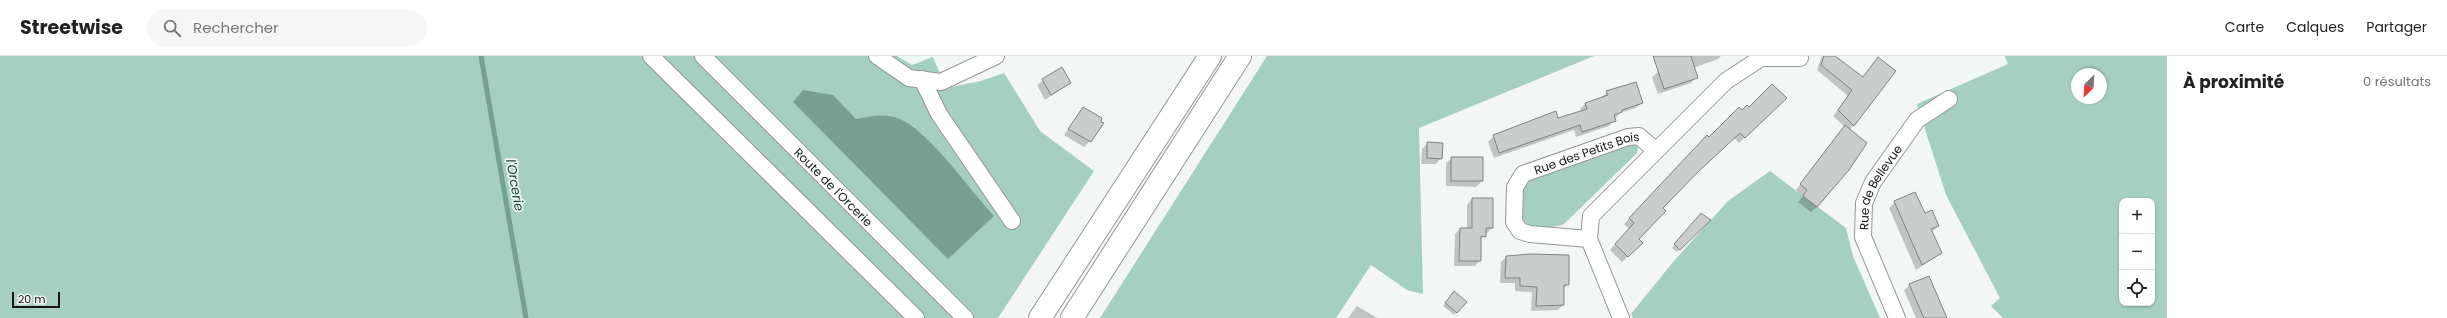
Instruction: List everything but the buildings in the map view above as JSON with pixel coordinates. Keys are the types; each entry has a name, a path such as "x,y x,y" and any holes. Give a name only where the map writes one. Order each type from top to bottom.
{"highway":[{"path":"1040,318 1210,56"},
{"path":"1072,318 1240,56"}],"street":[{"path":"651,56 916,318"},
{"name":"Route de l'Orcerie","path":"703,56 965,318"},
{"path":"877,56 909,78 941,82 996,56"},
{"name":"Rue des Petits Bois","path":"1621,318 1589,239 1591,216 1726,81 1761,58 1800,58"},
{"path":"922,79 939,114 1012,221"},
{"name":"Rue de Bellevue","path":"1897,318 1863,237 1864,203 1873,182 1918,120 1949,99"},
{"name":"Rue des Petits Bois","path":"1589,239 1530,234 1520,231 1514,222 1515,187 1522,174 1628,137 1639,136 1656,151"}],"shaded area":[{"path":"0,56 897,56 912,65 933,57 946,88 981,81 1004,73 1040,131 1094,171 998,318 0,318"},
{"path":"1267,56 1594,56 1419,128 1423,294 1407,290 1371,265 1336,318 1100,318"},
{"path":"2005,56 2167,56 2167,318 2003,318 1991,306 2000,298 1946,195 1917,104 2008,64"},
{"path":"803,90 833,95 856,119 874,116 892,116 915,128 939,151 994,216 948,259 793,102"},
{"path":"1633,142 1638,148 1637,153 1564,224 1542,228 1530,225 1522,219 1522,195 1526,185 1534,177"},
{"path":"1770,171 1846,228 1853,256 1880,318 1633,318 1631,314 1673,262 1728,201"}],"waterway":[{"name":"l'Orcerie","path":"481,56 526,318"}]}
